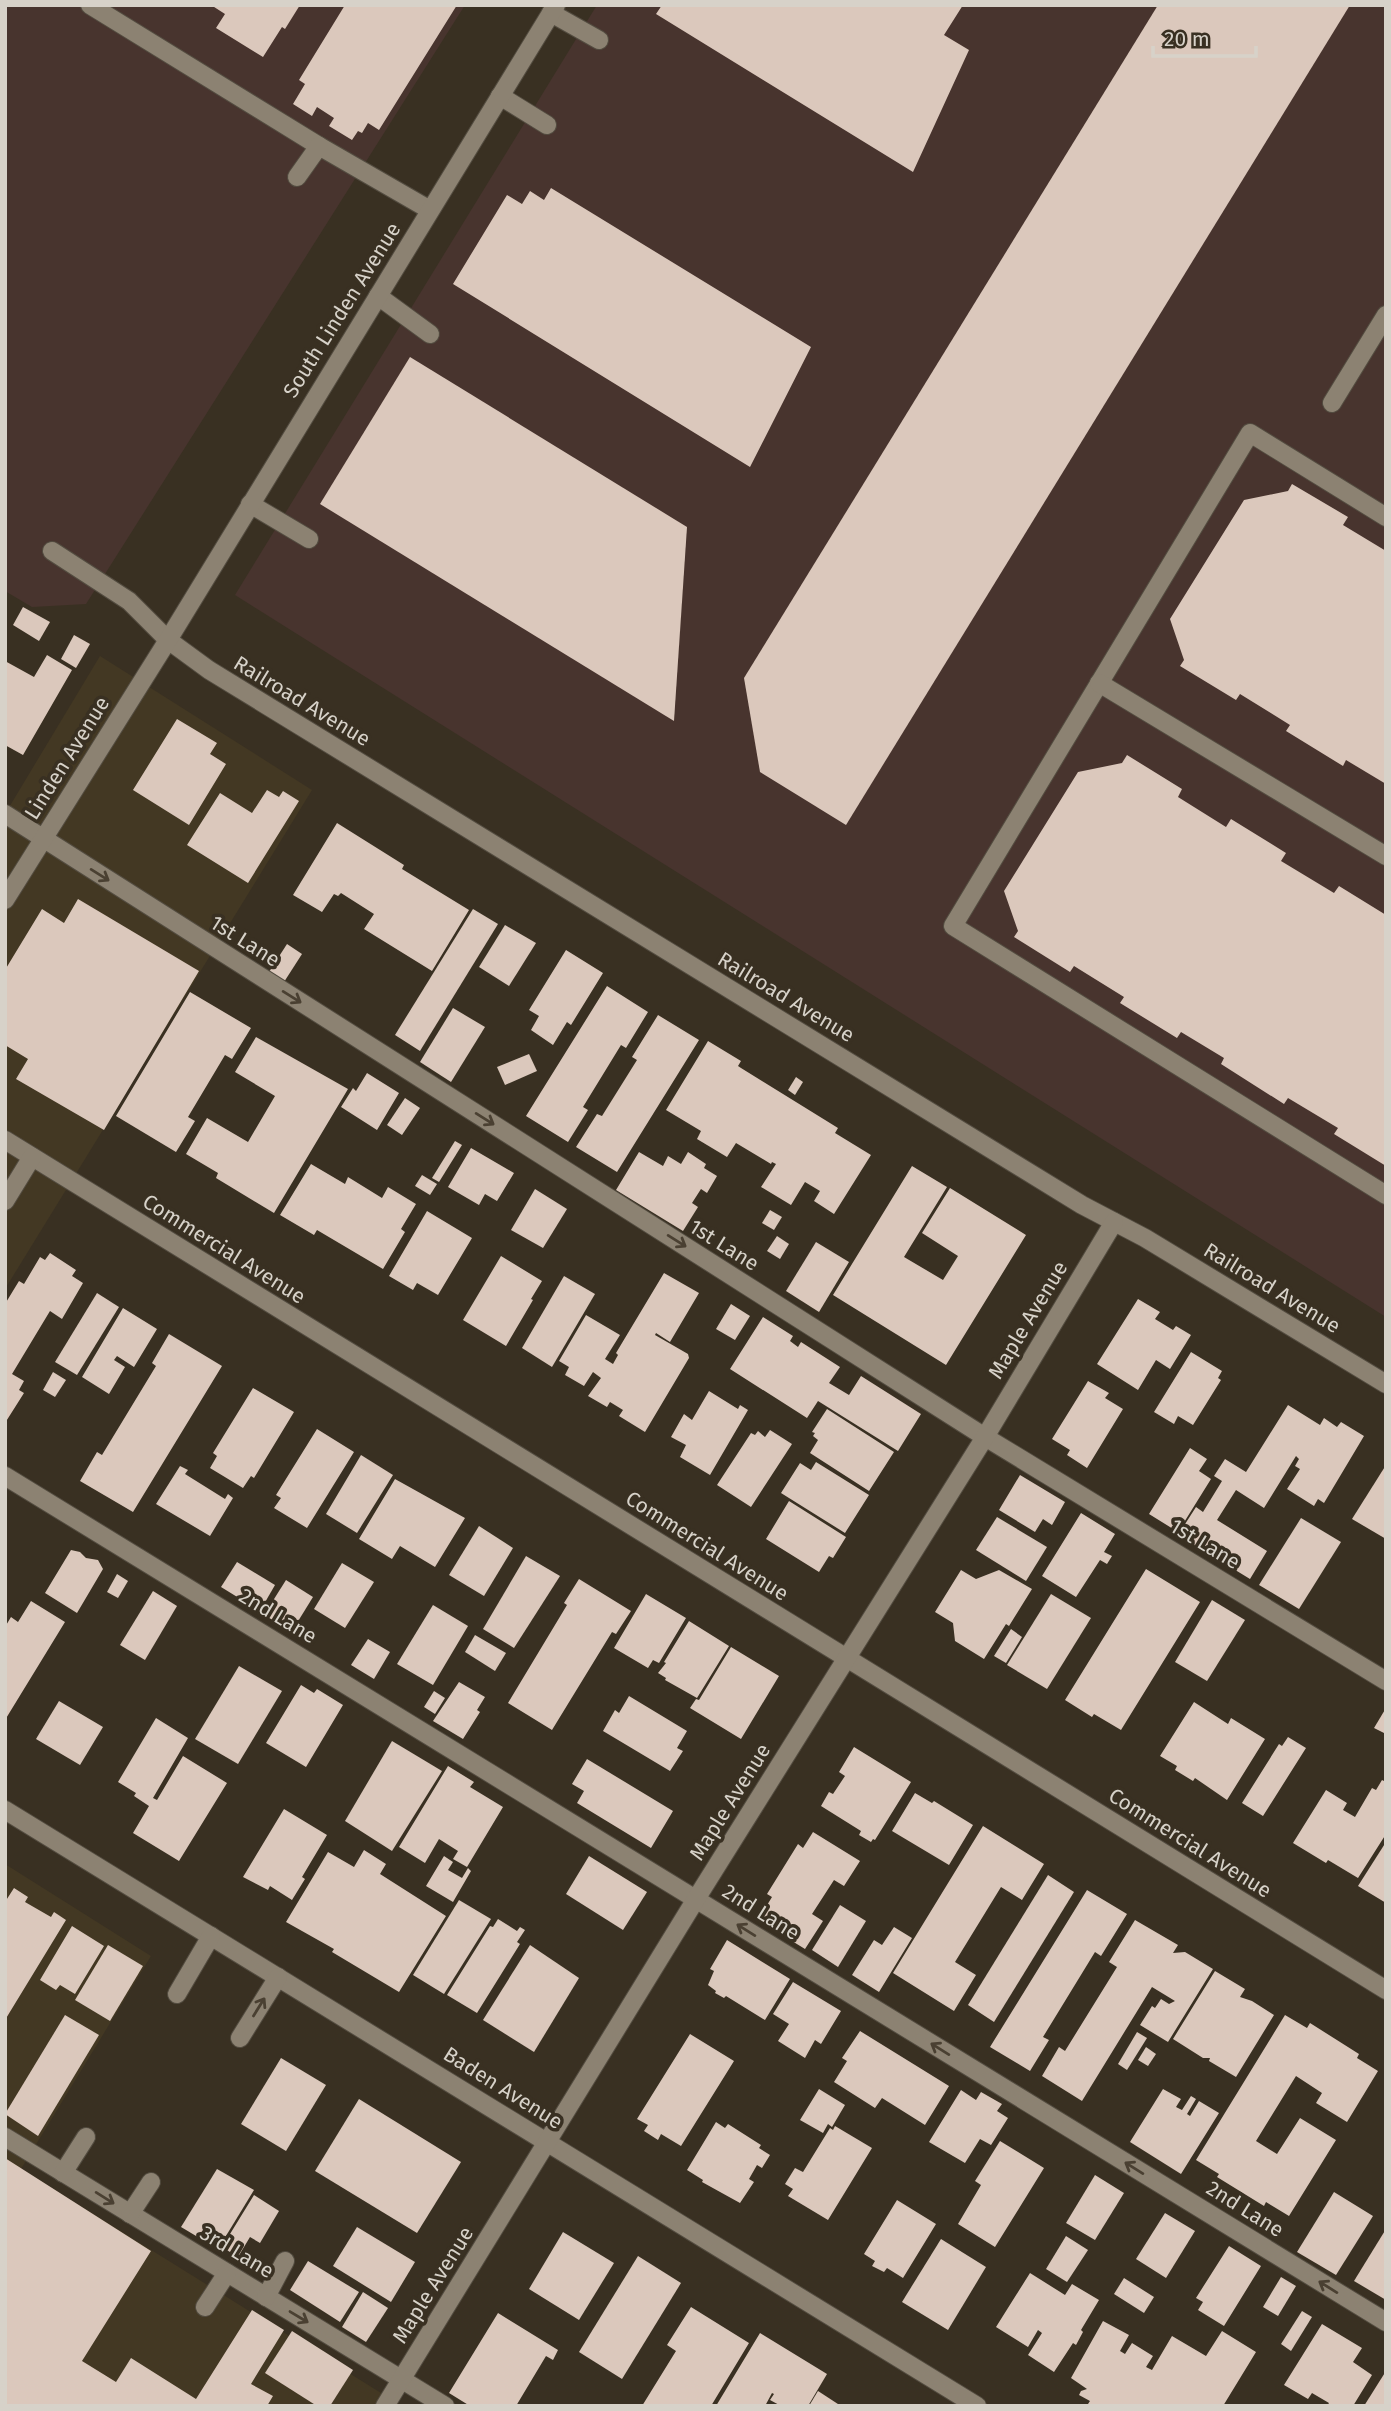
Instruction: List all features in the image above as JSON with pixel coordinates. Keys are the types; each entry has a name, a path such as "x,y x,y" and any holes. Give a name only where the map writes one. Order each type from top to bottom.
{"street":[{"path":"90,5 318,146 430,210"},
{"path":"553,9 599,40"},
{"name":"South Linden Avenue","path":"168,640 553,9"},
{"path":"500,96 547,125"},
{"path":"297,177 318,146"},
{"path":"378,296 430,334"},
{"path":"1332,403 1386,315"},
{"path":"1386,517 1250,433 953,926 1386,1195"},
{"path":"250,504 309,539"},
{"name":"Railroad Avenue","path":"52,551 128,601 168,640 209,670 1082,1205 1145,1238 1386,1384"},
{"name":"Linden Avenue","path":"5,900 168,640"},
{"path":"1099,683 1386,856"},
{"name":"1st Lane","path":"5,814 985,1437 1386,1681"},
{"name":"Commercial Avenue","path":"5,1140 1386,1990"},
{"path":"5,1201 32,1157"},
{"name":"Maple Avenue","path":"385,2406 696,1899 985,1437 1114,1222"},
{"name":"2nd Lane","path":"5,1476 1386,2322"},
{"name":"Baden Avenue","path":"7,1814 211,1936 977,2406"},
{"path":"177,1994 211,1936"},
{"path":"240,2038 278,1977"},
{"name":"3rd Lane","path":"5,2137 444,2406"},
{"path":"64,2173 86,2137"},
{"path":"130,2214 150,2182"},
{"path":"266,2297 285,2261"},
{"path":"205,2307 227,2273"}],"shaded area":[{"path":"5,5 465,5 86,604 32,607 5,591"},
{"path":"597,5 1386,5 1386,1317 235,595"},
{"path":"100,656 312,790 5,1289 5,814"},
{"path":"5,1864 151,1956 21,2169 402,2406 5,2406"}],"building":[{"path":"211,5 300,5 263,57 216,28 225,14"},
{"path":"345,5 457,5 379,130 368,123 362,133 358,131 352,140 329,126 334,118 317,107 312,116 293,104 305,84 299,80"},
{"path":"662,5 963,5 944,35 969,50 913,172 656,14"},
{"path":"1158,5 1350,5 846,825 760,772 744,678"},
{"path":"551,188 811,347 750,467 453,284 507,195 522,204 530,191 544,200"},
{"path":"410,357 687,527 674,721 320,504"},
{"path":"1292,484 1348,517 1343,525 1386,551 1386,784 1346,760 1343,766 1286,731 1290,725 1240,694 1236,700 1180,666 1184,660 1170,619 1244,500 1288,491"},
{"path":"23,607 50,622 39,641 13,625"},
{"path":"74,635 90,644 76,668 61,659"},
{"path":"47,655 72,670 23,755 5,745 5,661 34,677"},
{"path":"177,719 217,743 210,754 226,764 189,825 133,790"},
{"path":"1127,755 1182,789 1178,797 1226,827 1231,819 1286,853 1281,861 1334,893 1339,886 1386,915 1386,1166 1334,1134 1338,1128 1288,1098 1284,1104 1221,1064 1224,1058 1181,1032 1177,1038 1120,1003 1124,997 1074,966 1070,972 1014,937 1018,931 1004,891 1078,772 1122,763"},
{"path":"267,790 279,797 283,791 299,801 248,883 187,845 220,793 252,813"},
{"path":"337,823 404,865 402,869 469,910 432,971 364,929 374,914 341,893 338,896 334,894 322,912 293,895"},
{"path":"78,899 199,971 104,1130 16,1079 28,1059 5,1045 5,970 42,909 64,923"},
{"path":"473,909 498,924 420,1051 395,1035"},
{"path":"505,925 536,943 509,986 479,967"},
{"path":"287,944 302,954 284,982 269,972"},
{"path":"566,950 603,973 571,1025 567,1022 553,1045 531,1030 539,1016 529,1010"},
{"path":"607,986 648,1012 626,1048 621,1045 583,1107 588,1110 568,1142 526,1116"},
{"path":"190,992 251,1028 232,1059 225,1055 188,1117 195,1121 176,1152 116,1116"},
{"path":"453,1008 485,1027 451,1082 420,1062"},
{"path":"658,1015 699,1040 617,1172 576,1147 597,1114 602,1116 637,1060 632,1057"},
{"path":"256,1037 348,1089 274,1213 216,1178 218,1173 186,1154 207,1118 248,1142 275,1096 235,1072"},
{"path":"708,1041 741,1061 738,1066 838,1128 835,1133 871,1155 834,1214 814,1201 820,1191 805,1182 791,1205 761,1187 776,1164 771,1164 736,1143 727,1157 697,1139 701,1131 666,1110"},
{"path":"529,1054 537,1071 505,1085 497,1067"},
{"path":"367,1073 399,1093 377,1130 341,1107 353,1088 356,1091"},
{"path":"796,1077 803,1082 795,1095 788,1090"},
{"path":"405,1098 420,1108 402,1135 387,1125"},
{"path":"455,1141 462,1145 439,1182 432,1178"},
{"path":"471,1148 514,1173 497,1201 485,1194 479,1205 448,1187"},
{"path":"639,1152 663,1166 668,1156 681,1164 688,1152 706,1164 704,1168 717,1176 707,1193 701,1189 692,1203 698,1207 683,1231 616,1190"},
{"path":"311,1164 345,1184 348,1177 382,1198 388,1187 416,1204 401,1229 405,1232 383,1269 317,1230 314,1235 280,1215"},
{"path":"912,1166 947,1187 904,1257 943,1280 958,1256 922,1233 950,1188 1026,1235 946,1365 833,1295"},
{"path":"422,1175 437,1184 430,1195 415,1186"},
{"path":"535,1189 567,1209 543,1248 511,1230"},
{"path":"770,1210 782,1217 774,1230 762,1223"},
{"path":"427,1211 472,1238 438,1295 417,1283 413,1290 389,1276"},
{"path":"777,1236 789,1244 780,1259 767,1251"},
{"path":"816,1242 849,1262 819,1312 786,1291"},
{"path":"50,1253 76,1270 72,1276 83,1283 62,1319 50,1311 12,1374 24,1381 19,1390 24,1393 5,1423 5,1304 19,1281 24,1284 40,1257 45,1260"},
{"path":"501,1256 542,1281 506,1346 463,1320"},
{"path":"664,1273 699,1293 670,1342 656,1333 655,1335 688,1354 689,1358 645,1432 619,1416 623,1410 610,1402 607,1407 588,1396 601,1378 593,1372 584,1386 565,1375 569,1367 559,1361 586,1315 620,1335 605,1359 613,1364 618,1355 616,1353"},
{"path":"564,1276 595,1294 552,1367 522,1348"},
{"path":"97,1293 119,1307 77,1375 55,1362"},
{"path":"1138,1299 1160,1312 1155,1319 1173,1330 1176,1326 1191,1335 1170,1369 1156,1360 1138,1390 1097,1364"},
{"path":"731,1304 750,1316 735,1340 716,1329"},
{"path":"123,1308 157,1329 134,1367 117,1356 114,1360 125,1367 109,1394 82,1377"},
{"path":"763,1317 793,1336 790,1341 798,1347 801,1342 840,1367 829,1383 849,1395 861,1376 921,1414 898,1451 818,1401 807,1418 730,1369"},
{"path":"169,1334 222,1366 133,1512 80,1481 97,1452 102,1455 156,1366 152,1363"},
{"path":"1191,1352 1222,1371 1218,1378 1221,1380 1193,1425 1178,1416 1174,1424 1154,1412"},
{"path":"53,1372 66,1380 55,1397 43,1390"},
{"path":"1088,1381 1109,1393 1105,1398 1123,1409 1087,1468 1067,1455 1070,1450 1052,1439"},
{"path":"253,1388 294,1412 254,1478 251,1476 243,1488 210,1468 217,1456 213,1453"},
{"path":"709,1391 738,1409 740,1405 748,1410 710,1475 680,1457 686,1445 671,1437 684,1414 692,1420"},
{"path":"1288,1405 1320,1425 1324,1418 1337,1427 1341,1422 1364,1436 1324,1503 1318,1499 1314,1506 1287,1489 1300,1469 1295,1466 1299,1459 1296,1456 1264,1508 1236,1490 1217,1520 1267,1551 1250,1579 1178,1535 1196,1507 1203,1512 1222,1481 1214,1476 1225,1459 1246,1472"},
{"path":"827,1409 894,1452 869,1491 810,1453 818,1440 812,1432"},
{"path":"317,1429 354,1452 307,1528 274,1508 281,1498 276,1495"},
{"path":"770,1430 792,1444 751,1507 717,1485 751,1433 755,1435 758,1431 765,1437"},
{"path":"1190,1448 1207,1459 1199,1471 1211,1479 1178,1532 1149,1514"},
{"path":"361,1455 393,1475 357,1533 326,1514"},
{"path":"816,1462 869,1495 845,1533 781,1493 800,1463 811,1470"},
{"path":"1386,1465 1386,1539 1352,1519"},
{"path":"180,1466 188,1470 185,1474 225,1499 228,1494 233,1498 210,1536 156,1504"},
{"path":"1020,1475 1065,1502 1052,1525 1043,1519 1035,1532 999,1510"},
{"path":"395,1479 465,1518 435,1567 400,1546 392,1559 359,1539"},
{"path":"789,1501 846,1537 833,1558 829,1556 819,1572 766,1539"},
{"path":"1081,1513 1115,1534 1104,1552 1112,1556 1107,1564 1100,1560 1076,1597 1042,1576"},
{"path":"997,1517 1047,1547 1026,1581 976,1550"},
{"path":"1301,1518 1341,1542 1299,1609 1259,1585"},
{"path":"479,1526 513,1548 484,1596 449,1575"},
{"path":"71,1550 80,1552 86,1558 98,1560 103,1569 77,1613 45,1593"},
{"path":"526,1556 560,1576 514,1648 483,1629"},
{"path":"237,1562 275,1585 260,1611 221,1587"},
{"path":"342,1563 374,1582 345,1628 314,1609"},
{"path":"1146,1569 1200,1602 1121,1730 1094,1714 1092,1717 1065,1700"},
{"path":"961,1570 976,1579 999,1570 1032,1589 984,1659 955,1641 953,1623 935,1612"},
{"path":"117,1574 128,1581 118,1598 107,1592"},
{"path":"579,1579 631,1611 616,1634 612,1632 552,1730 508,1703 567,1605 564,1603"},
{"path":"286,1580 313,1597 292,1631 264,1615"},
{"path":"153,1591 177,1606 145,1660 120,1645"},
{"path":"646,1594 686,1618 659,1663 653,1660 648,1668 614,1648"},
{"path":"1051,1594 1091,1618 1047,1689 1007,1665"},
{"path":"1212,1600 1245,1620 1207,1681 1175,1662"},
{"path":"31,1601 65,1622 5,1720 5,1627 11,1617 18,1622"},
{"path":"433,1605 468,1626 433,1685 397,1664"},
{"path":"689,1621 729,1646 697,1698 665,1680 666,1678 658,1673"},
{"path":"1011,1629 1022,1637 1006,1663 994,1656"},
{"path":"475,1635 506,1653 495,1671 465,1652"},
{"path":"368,1639 390,1652 374,1679 351,1665"},
{"path":"731,1647 779,1676 741,1739 690,1708 696,1699 699,1700"},
{"path":"239,1666 282,1691 238,1764 195,1739"},
{"path":"459,1682 485,1697 477,1710 480,1712 463,1739 433,1721"},
{"path":"301,1685 314,1693 317,1689 343,1705 306,1767 266,1743"},
{"path":"434,1691 445,1698 435,1714 424,1707"},
{"path":"629,1696 687,1731 677,1748 683,1751 670,1771 603,1731 615,1710 619,1713"},
{"path":"59,1701 103,1727 80,1765 36,1739"},
{"path":"1194,1702 1228,1724 1231,1718 1265,1739 1227,1800 1195,1778 1193,1781 1175,1770 1177,1766 1160,1756"},
{"path":"1386,1708 1386,1734 1374,1728"},
{"path":"156,1718 188,1738 153,1798 157,1800 183,1756 227,1783 179,1861 133,1833 149,1806 134,1796 136,1793 118,1782"},
{"path":"1288,1737 1306,1748 1263,1816 1242,1803 1279,1744 1282,1746"},
{"path":"392,1741 442,1771 392,1851 345,1821"},
{"path":"854,1747 911,1782 875,1840 871,1842 859,1835 861,1831 821,1806 829,1792 833,1794 845,1776 839,1772"},
{"path":"587,1759 673,1811 651,1848 577,1803 584,1791 572,1784"},
{"path":"448,1766 474,1782 470,1787 503,1807 467,1867 453,1859 458,1851 439,1839 425,1863 399,1847"},
{"path":"1382,1780 1386,1782 1386,1834 1358,1878 1293,1843 1326,1790 1347,1803 1343,1810 1355,1817 1372,1788 1376,1790"},
{"path":"915,1793 932,1803 934,1801 973,1825 949,1865 892,1831"},
{"path":"284,1809 327,1835 292,1900 270,1886 268,1890 243,1877"},
{"path":"983,1826 1044,1864 1022,1900 1001,1887 955,1962 976,1975 954,2011 893,1973"},
{"path":"813,1832 860,1861 844,1886 834,1880 812,1914 823,1921 805,1949 758,1920 772,1897 767,1894 798,1844 803,1848"},
{"path":"1386,1842 1386,1903 1358,1886"},
{"path":"364,1850 386,1864 380,1874 446,1916 399,1992 332,1952 334,1949 286,1922 328,1852 354,1867"},
{"path":"444,1856 453,1862 448,1870 462,1878 468,1868 471,1871 453,1902 426,1886"},
{"path":"589,1856 647,1892 623,1930 566,1894"},
{"path":"1048,1875 1074,1892 994,2022 968,2005"},
{"path":"14,1888 28,1897 25,1902 51,1917 54,1912 66,1920 5,2020 5,1902"},
{"path":"1087,1890 1127,1914 1101,1956 1095,1952 1043,2037 1049,2040 1030,2071 990,2047"},
{"path":"459,1900 491,1919 444,1994 413,1975"},
{"path":"840,1905 866,1921 838,1967 812,1950"},
{"path":"498,1919 517,1931 520,1927 525,1930 517,1942 520,1944 477,2013 447,1995 490,1926 493,1927"},
{"path":"1135,1920 1178,1945 1173,1953 1185,1952 1213,1969 1168,2042 1140,2025 1152,2006 1155,2008 1161,1999 1169,2004 1175,2001 1152,1987 1082,2101 1042,2076 1059,2047 1065,2051 1117,1967 1109,1962"},
{"path":"72,1926 104,1946 75,1994 60,1985 56,1990 40,1980"},
{"path":"894,1927 912,1938 879,1992 852,1975 874,1940 882,1945"},
{"path":"727,1940 790,1979 765,2020 726,1996 724,1998 715,1993 708,1985 714,1971 710,1969"},
{"path":"108,1945 143,1966 110,2021 75,2000"},
{"path":"530,1945 579,1978 534,2052 483,2020"},
{"path":"1215,1971 1245,1989 1240,1997 1274,2015 1236,2077 1209,2061 1210,2058 1203,2058 1173,2039"},
{"path":"793,1982 841,2011 821,2044 815,2040 805,2058 778,2041 789,2024 773,2014"},
{"path":"65,2015 99,2035 38,2136 5,2114"},
{"path":"1285,2015 1307,2028 1310,2023 1359,2054 1357,2058 1378,2071 1347,2122 1316,2103 1322,2093 1296,2076 1256,2141 1277,2154 1300,2118 1336,2140 1289,2216 1266,2202 1264,2206 1217,2177 1219,2174 1196,2160"},
{"path":"860,2031 949,2086 925,2125 882,2098 875,2108 834,2082 847,2061 842,2058"},
{"path":"1137,2032 1147,2038 1127,2070 1118,2064"},
{"path":"690,2034 734,2061 681,2146 661,2134 658,2140 644,2131 648,2125 637,2119"},
{"path":"1146,2047 1156,2054 1148,2066 1138,2060"},
{"path":"281,2058 326,2085 286,2151 241,2124"},
{"path":"819,2089 845,2105 832,2127 828,2124 823,2133 800,2120"},
{"path":"1163,2089 1181,2099 1176,2107 1182,2110 1191,2096 1196,2099 1187,2114 1190,2116 1199,2101 1219,2113 1181,2174 1130,2142"},
{"path":"961,2090 976,2100 981,2092 1002,2104 997,2111 1008,2118 991,2145 980,2139 965,2163 929,2142"},
{"path":"359,2099 461,2162 417,2233 315,2171"},
{"path":"716,2122 725,2128 728,2124 761,2145 759,2148 770,2155 762,2168 757,2165 749,2179 754,2182 740,2203 702,2182 703,2180 687,2170"},
{"path":"835,2126 872,2148 828,2220 788,2196 793,2189 785,2184 795,2168 803,2172 830,2128 833,2130"},
{"path":"1000,2141 1044,2168 995,2247 958,2224 981,2185 975,2181"},
{"path":"5,2158 151,2251 82,2361 116,2382 131,2358 196,2399 252,2310 284,2330 251,2384 273,2396 267,2406 5,2406"},
{"path":"217,2169 254,2190 218,2249 181,2227"},
{"path":"1095,2175 1124,2193 1095,2240 1066,2223"},
{"path":"1334,2192 1373,2216 1336,2275 1297,2252"},
{"path":"254,2195 279,2211 260,2243 250,2237 238,2257 222,2247"},
{"path":"897,2200 936,2224 903,2278 887,2268 884,2272 872,2266 875,2261 864,2254"},
{"path":"1165,2213 1195,2231 1166,2278 1136,2259"},
{"path":"357,2227 415,2262 391,2302 333,2266"},
{"path":"1386,2229 1386,2300 1354,2281"},
{"path":"563,2232 614,2263 579,2320 529,2289"},
{"path":"1066,2236 1088,2250 1067,2282 1046,2269"},
{"path":"941,2239 986,2267 948,2330 902,2302"},
{"path":"1229,2246 1261,2266 1224,2326 1198,2310 1203,2302 1196,2298"},
{"path":"638,2256 681,2283 622,2379 579,2352"},
{"path":"308,2261 359,2292 340,2322 290,2290"},
{"path":"1030,2273 1065,2295 1072,2284 1099,2300 1081,2330 1083,2332 1076,2345 1073,2343 1054,2372 1028,2355 1042,2333 1038,2330 1028,2347 996,2327"},
{"path":"1281,2277 1296,2286 1278,2316 1263,2307"},
{"path":"1124,2278 1154,2297 1144,2313 1114,2294"},
{"path":"363,2292 388,2308 366,2342 342,2327"},
{"path":"691,2307 749,2343 711,2406 642,2406 676,2351 667,2345"},
{"path":"1302,2311 1312,2317 1291,2351 1281,2344"},
{"path":"498,2313 558,2350 553,2360 546,2356 516,2406 470,2406 449,2393"},
{"path":"1103,2321 1129,2335 1120,2351 1125,2354 1132,2343 1153,2356 1146,2367 1152,2370 1172,2336 1206,2356 1222,2331 1256,2352 1223,2406 1091,2406 1088,2404 1090,2401 1079,2395 1087,2389 1071,2378"},
{"path":"1322,2324 1362,2348 1353,2362 1372,2375 1353,2406 1327,2406 1329,2403 1312,2393 1308,2399 1284,2385"},
{"path":"292,2331 353,2370 330,2406 317,2406 265,2373"},
{"path":"760,2333 827,2374 808,2406 781,2406 770,2400 774,2394 772,2393 765,2406 716,2406"},
{"path":"1386,2371 1386,2406 1364,2406"},
{"path":"818,2391 841,2406 809,2406"}]}
